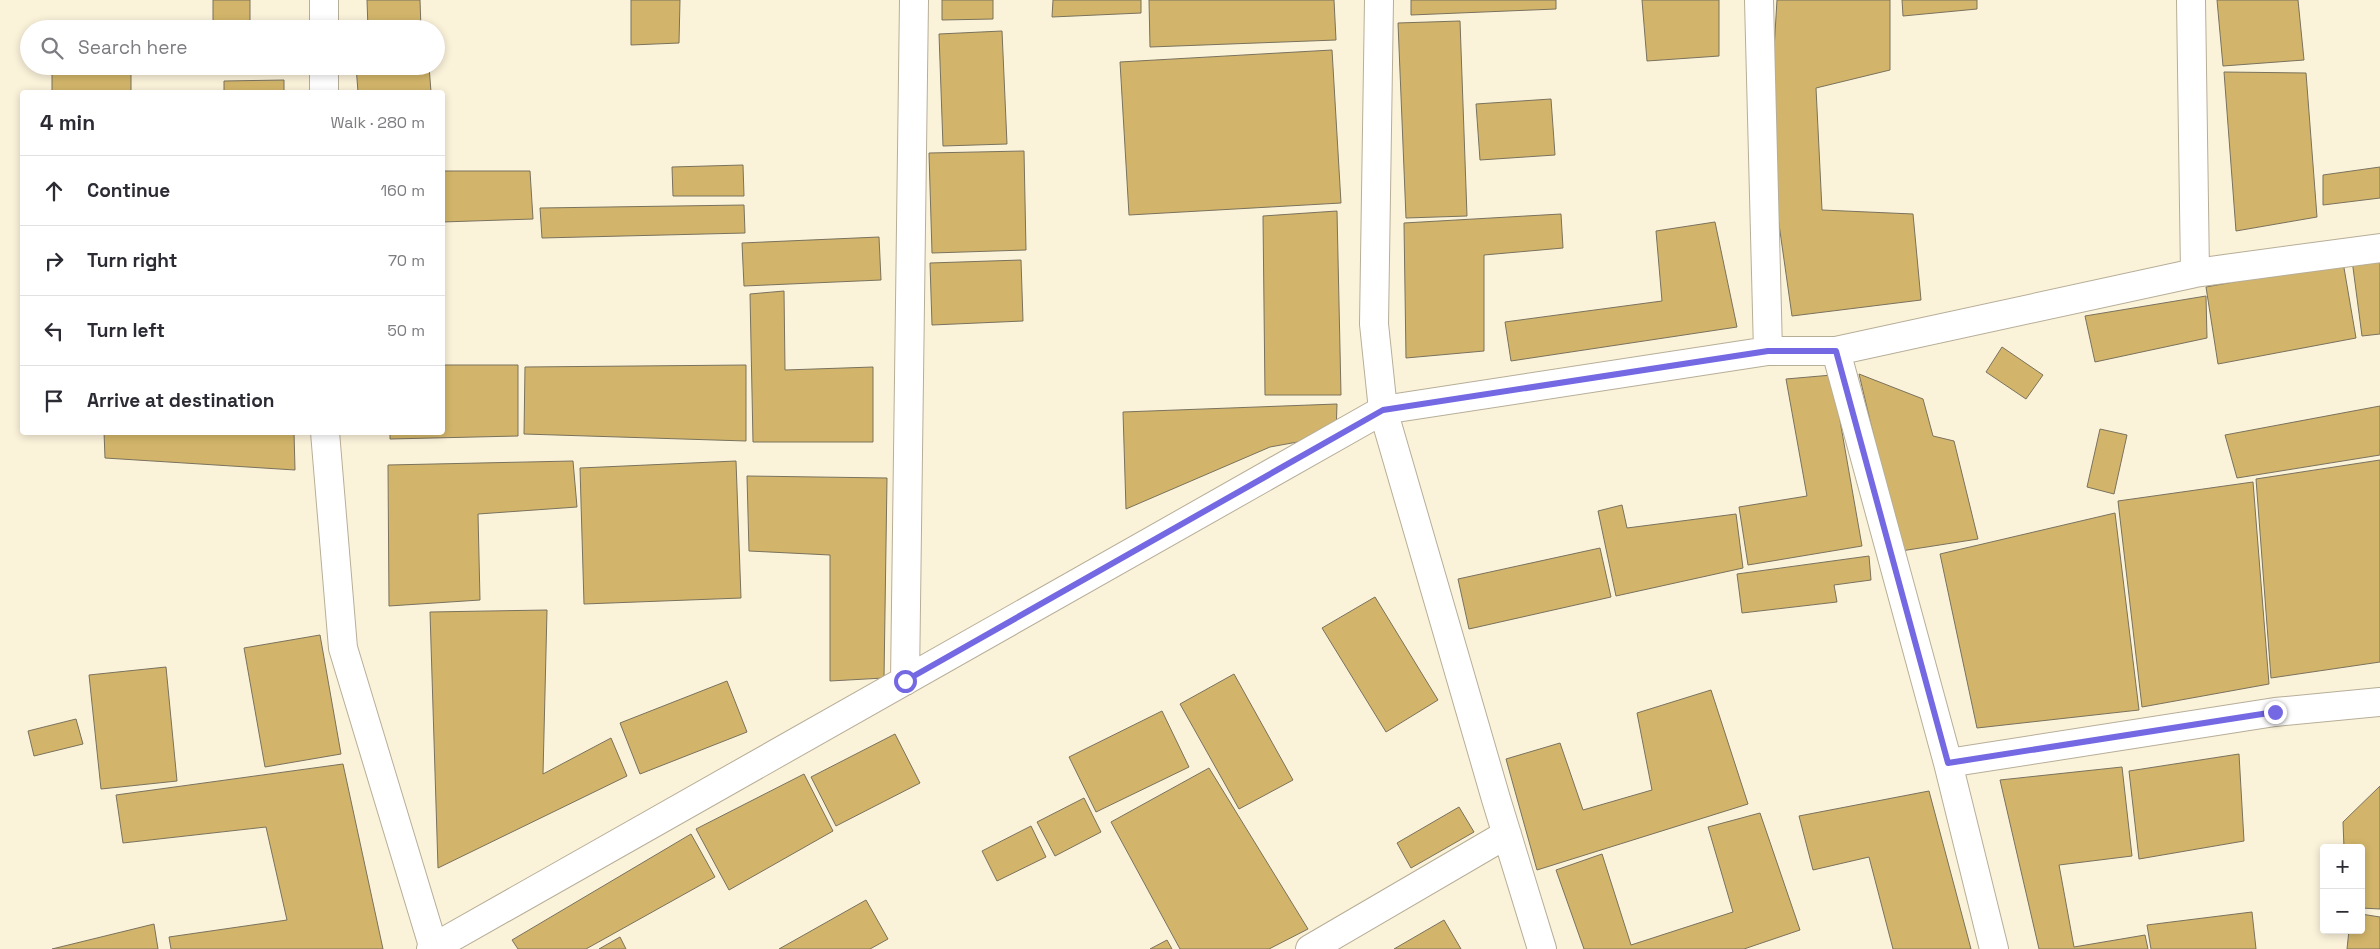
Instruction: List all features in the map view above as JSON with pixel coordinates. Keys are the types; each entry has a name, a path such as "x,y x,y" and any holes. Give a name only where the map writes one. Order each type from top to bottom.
{"street":[{"path":"324,0 324,20"},
{"path":"905,681 914,0"},
{"path":"1379,0 1374,324 1383,410 1542,949"},
{"path":"1759,0 1768,351"},
{"path":"2191,0 2195,274"},
{"path":"324,75 324,90"},
{"path":"325,435 344,648 433,949 1383,410 1768,351 1836,351 2195,274 2380,248"},
{"path":"1836,351 1948,763 1994,949"},
{"path":"1948,763 2275,712 2380,702"},
{"path":"1310,949 1507,834"}],"building":[{"path":"213,0 250,0 250,20 213,20"},
{"path":"367,0 420,0 421,20 368,20"},
{"path":"631,0 680,0 679,43 631,45"},
{"path":"942,0 993,0 993,19 942,20"},
{"path":"1053,0 1141,0 1141,13 1052,17"},
{"path":"1149,0 1334,0 1336,40 1150,47"},
{"path":"1411,0 1556,0 1556,9 1411,15"},
{"path":"1642,0 1719,0 1719,56 1647,61"},
{"path":"1777,0 1890,0 1890,70 1816,88 1822,210 1913,214 1921,300 1792,316 1777,210 1773,66"},
{"path":"1902,0 1977,0 1977,9 1903,16"},
{"path":"2217,0 2298,0 2304,60 2223,66"},
{"path":"1460,21 1467,216 1406,218 1398,23"},
{"path":"1002,31 1007,144 943,146 939,34"},
{"path":"1332,50 1341,203 1129,215 1120,62"},
{"path":"2224,72 2306,73 2317,217 2236,231"},
{"path":"52,75 131,75 131,90 52,90"},
{"path":"357,75 430,75 431,90 358,90"},
{"path":"284,80 284,90 224,90 224,81"},
{"path":"1551,99 1555,155 1480,160 1476,104"},
{"path":"1024,151 1026,250 932,253 929,153"},
{"path":"743,165 744,196 673,196 672,167"},
{"path":"2380,167 2380,198 2323,205 2323,175"},
{"path":"445,171 530,171 533,219 445,222"},
{"path":"744,205 745,233 542,238 540,208"},
{"path":"1337,211 1341,395 1265,395 1263,216"},
{"path":"1561,214 1563,248 1484,255 1484,351 1406,358 1404,223"},
{"path":"1715,222 1737,327 1511,361 1505,322 1662,301 1656,231"},
{"path":"879,237 881,280 744,286 742,243"},
{"path":"2380,256 2380,334 2362,336 2352,260"},
{"path":"1021,260 1023,321 932,325 930,263"},
{"path":"2343,262 2356,338 2218,364 2206,287"},
{"path":"784,291 785,370 873,367 873,442 753,442 750,294"},
{"path":"2206,296 2207,338 2095,362 2085,316"},
{"path":"2002,347 2043,375 2026,399 1986,372"},
{"path":"445,365 518,365 518,436 390,439 390,435 445,435"},
{"path":"746,365 746,441 524,434 525,367"},
{"path":"1859,374 1923,399 1933,436 1954,441 1978,539 1901,551"},
{"path":"1832,375 1862,546 1748,565 1739,507 1807,496 1786,379"},
{"path":"1337,404 1336,435 1270,447 1126,509 1123,412"},
{"path":"2380,406 2380,455 2237,478 2225,435"},
{"path":"2100,429 2127,435 2114,494 2087,487"},
{"path":"104,435 294,435 295,470 105,458"},
{"path":"2380,460 2380,662 2271,678 2256,479"},
{"path":"573,461 577,507 478,514 480,600 389,606 388,465"},
{"path":"736,461 741,598 584,604 580,468"},
{"path":"747,476 887,478 884,678 830,681 830,555 749,551"},
{"path":"2253,482 2269,684 2142,707 2118,501"},
{"path":"1622,505 1627,528 1736,514 1743,568 1616,596 1598,511"},
{"path":"2115,513 2139,710 1977,728 1940,554"},
{"path":"1600,548 1611,597 1469,629 1458,579"},
{"path":"1869,556 1871,580 1834,585 1837,602 1742,613 1737,574"},
{"path":"1375,597 1438,700 1386,732 1322,628"},
{"path":"547,610 543,774 611,738 627,776 438,868 430,612"},
{"path":"320,635 341,754 265,767 244,648"},
{"path":"166,667 177,781 101,789 89,675"},
{"path":"1234,674 1293,780 1239,809 1180,704"},
{"path":"727,681 747,732 640,774 620,723"},
{"path":"1711,690 1748,804 1537,870 1506,759 1560,743 1583,810 1652,790 1637,713"},
{"path":"1162,711 1189,767 1096,812 1069,757"},
{"path":"76,719 83,744 34,756 28,731"},
{"path":"895,734 920,783 836,826 811,777"},
{"path":"2239,754 2244,841 2139,859 2129,771"},
{"path":"343,764 383,949 171,949 169,937 287,920 266,827 123,843 116,795"},
{"path":"2122,767 2132,856 2059,865 2074,947 2145,935 2148,949 2039,949 2000,780"},
{"path":"1209,768 1308,929 1269,949 1180,949 1111,822"},
{"path":"804,774 833,831 729,890 696,829"},
{"path":"2380,786 2380,909 2365,908 2365,844 2344,844 2343,822"},
{"path":"1929,791 1971,949 1893,949 1869,857 1813,870 1799,816"},
{"path":"1084,798 1101,832 1055,856 1037,822"},
{"path":"1459,807 1474,832 1411,868 1397,843"},
{"path":"1760,813 1800,930 1744,949 1584,949 1556,870 1602,854 1631,945 1733,912 1708,827"},
{"path":"1031,826 1046,857 997,881 982,851"},
{"path":"691,834 715,877 586,949 518,949 512,940"},
{"path":"866,900 888,939 870,949 779,949"},
{"path":"2252,912 2256,949 2151,949 2147,925"},
{"path":"2365,915 2380,917 2380,949 2347,949 2349,934 2365,934"},
{"path":"1444,920 1461,949 1394,949"},
{"path":"154,924 158,949 52,949"},
{"path":"620,937 626,949 599,949"},
{"path":"1167,940 1172,949 1150,949"}],"route":[{"path":"905,681 1383,410 1768,351 1836,351 1948,763 2275,712"}]}
